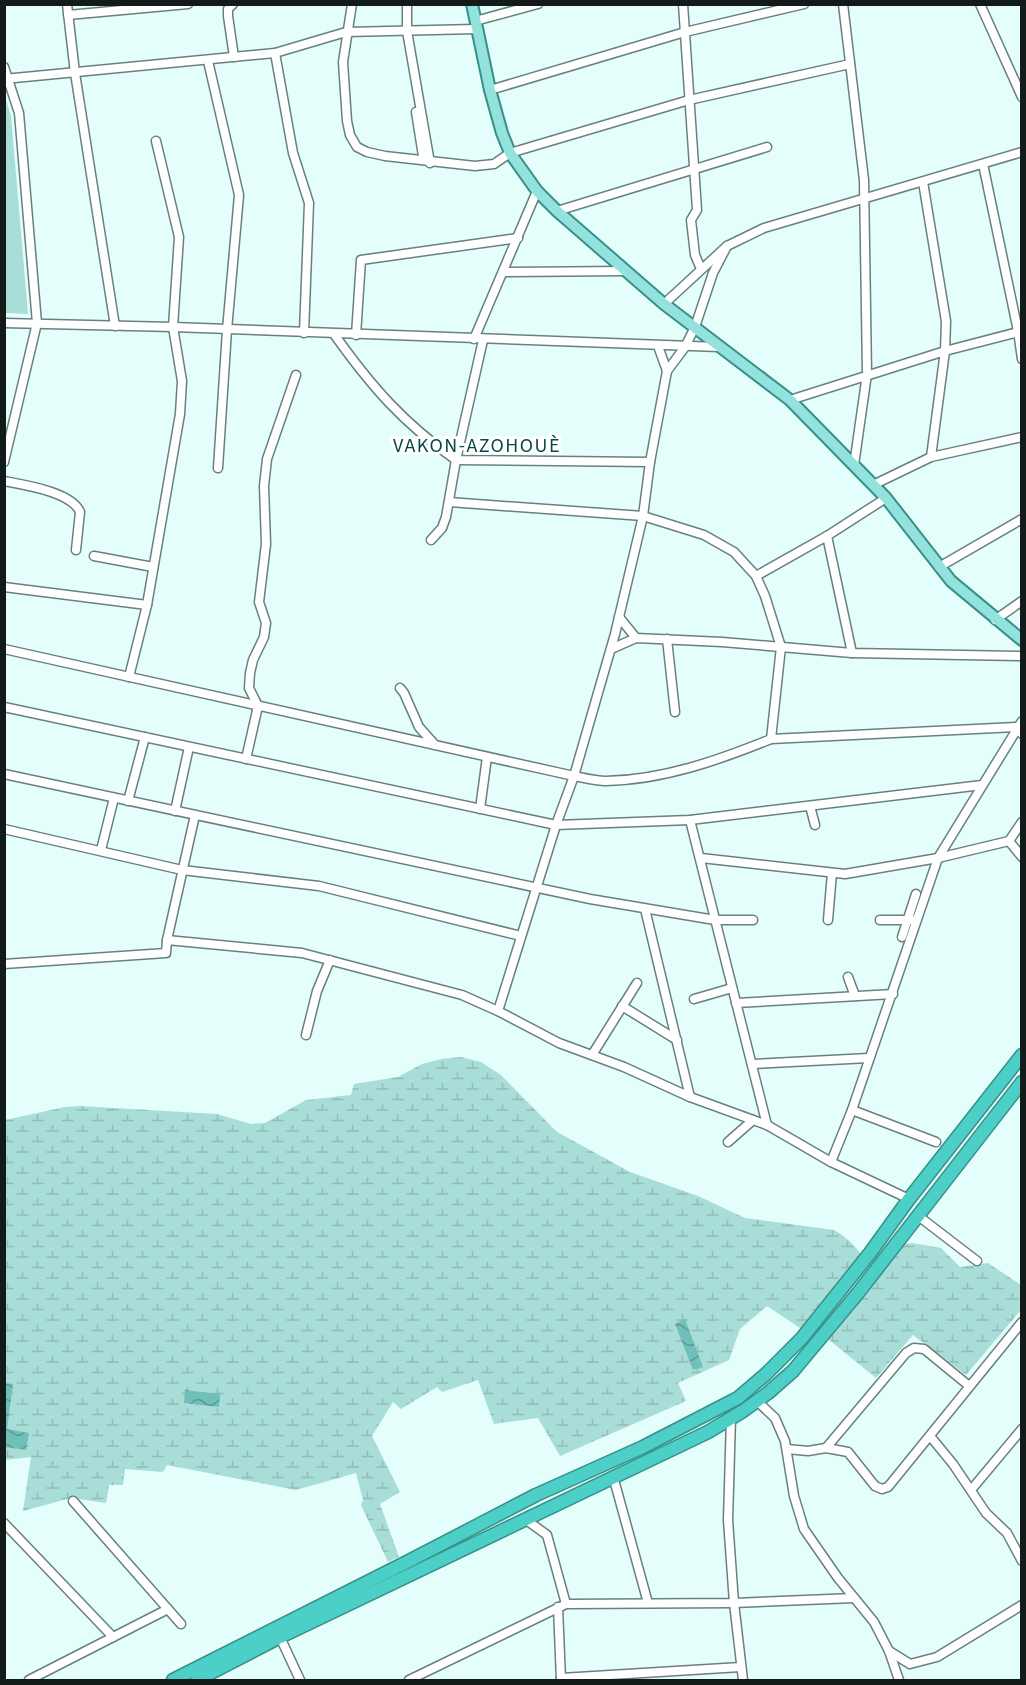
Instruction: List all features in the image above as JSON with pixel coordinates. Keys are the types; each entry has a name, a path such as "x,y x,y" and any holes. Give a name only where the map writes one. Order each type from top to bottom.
{"highway":[{"path":"173,1680 536,1495 624,1456 738,1398 766,1374 801,1338 870,1253 909,1199 1022,1055"},
{"path":"197,1680 280,1637 708,1432 758,1401 799,1363 858,1293 1022,1082"}],"main road":[{"path":"472,4 490,90 502,133 510,153 537,191 664,304 790,400 886,498 951,581 995,620 1022,640"}],"street":[{"path":"67,4 75,73 115,326"},
{"path":"68,15 142,6 188,4"},
{"path":"233,4 228,9 228,16 234,57"},
{"path":"352,4 343,62 350,135 357,147 367,152 427,162 485,166 494,164 510,153 689,100 850,64"},
{"path":"407,4 405,31 427,162"},
{"path":"7,79 275,53 346,32 405,31 476,25 538,4"},
{"path":"683,4 697,210 691,220 695,255 701,269"},
{"path":"490,90 685,32 804,4"},
{"path":"843,4 864,180 867,374 854,465"},
{"path":"980,4 1022,97"},
{"path":"275,53 293,153 309,203 304,333"},
{"path":"208,61 239,195 218,468"},
{"path":"4,67 19,113 37,323 4,462"},
{"path":"129,677 147,605 180,414 182,381 173,327 179,237 156,141"},
{"path":"557,211 767,147"},
{"path":"664,304 727,246 764,228 1022,152"},
{"path":"983,164 1020,331 1022,359"},
{"path":"923,182 946,321 945,351 931,457"},
{"path":"431,540 442,528 449,502 478,339 537,191"},
{"path":"356,335 361,260 518,238"},
{"path":"498,1011 556,825 574,776 611,649 643,516 650,462 667,371 685,347 695,327 713,273 727,246"},
{"path":"503,272 626,271"},
{"path":"4,323 719,347"},
{"path":"790,400 867,374 1020,331"},
{"path":"334,334 367,380 405,420 430,442 456,460 650,462"},
{"path":"658,346 667,371"},
{"path":"246,759 258,706 249,688 253,660 264,637 266,623 259,602 266,544 264,486 267,459 296,375"},
{"path":"873,485 931,457 1022,437"},
{"path":"4,481 55,493 70,499 78,506 80,512 76,550"},
{"path":"756,576 827,536 886,498"},
{"path":"449,502 643,516 704,534 734,552 756,576 765,596 781,647 771,739"},
{"path":"939,567 1022,519"},
{"path":"827,536 852,653"},
{"path":"93,556 153,567"},
{"path":"4,586 147,605"},
{"path":"995,620 1022,601"},
{"path":"619,617 636,638"},
{"path":"611,649 636,638 852,653 1022,656"},
{"path":"667,639 675,712"},
{"path":"4,650 604,781 634,779 676,771 734,754 771,739 1020,727"},
{"path":"400,688 419,727 435,745"},
{"path":"4,707 556,825 690,820 982,785"},
{"path":"902,937 912,920 938,858 1020,727"},
{"path":"128,801 145,737"},
{"path":"175,811 189,747"},
{"path":"480,809 487,757"},
{"path":"4,774 536,888 715,920 753,920"},
{"path":"101,850 114,798"},
{"path":"810,806 815,825"},
{"path":"4,964 166,953 195,815"},
{"path":"690,820 767,1125"},
{"path":"701,858 845,874 938,858 1009,841 1022,822"},
{"path":"4,829 183,870 319,886 521,936"},
{"path":"1009,841 1022,856"},
{"path":"828,920 832,873"},
{"path":"831,1161 852,1110 893,994 912,920 916,894"},
{"path":"645,909 690,1096"},
{"path":"880,920 912,920"},
{"path":"167,940 302,953 462,995 559,1043 767,1125 831,1161 909,1199"},
{"path":"306,1035 317,991 330,960"},
{"path":"848,977 855,996"},
{"path":"592,1055 637,983"},
{"path":"694,999 732,988"},
{"path":"736,1003 893,994"},
{"path":"622,1006 676,1040"},
{"path":"752,1064 869,1058"},
{"path":"852,1110 936,1142"},
{"path":"728,1142 753,1120"},
{"path":"917,1215 977,1262"},
{"path":"787,1449 808,1451 826,1448 850,1454 869,1480 882,1489 888,1487 968,1385 1022,1322"},
{"path":"826,1448 906,1353 914,1348 924,1349 968,1385"},
{"path":"758,1401 775,1418 787,1449 794,1496 804,1529 874,1622 889,1652 899,1680"},
{"path":"731,1418 728,1520 743,1680"},
{"path":"971,1490 1022,1429"},
{"path":"930,1436 986,1513 1007,1533 1022,1561"},
{"path":"613,1476 648,1603"},
{"path":"73,1501 181,1624"},
{"path":"525,1519 547,1535 562,1605 561,1679 741,1667"},
{"path":"4,1523 113,1637"},
{"path":"1015,1547 1022,1539"},
{"path":"409,1680 562,1605 734,1603 854,1598"},
{"path":"889,1652 910,1664 937,1657 1022,1605"},
{"path":"29,1680 168,1609"},
{"path":"280,1637 300,1680"}],"green space":[{"path":"5,97 11,116 28,314 5,313"},
{"path":"461,1057 481,1062 501,1075 557,1132 630,1172 698,1196 745,1218 834,1230 852,1243 865,1261 809,1334 767,1306 740,1329 729,1360 678,1383 686,1401 560,1456 538,1418 494,1424 478,1380 442,1392 437,1387 401,1409 393,1402 372,1436 400,1492 380,1504 399,1557 388,1562 361,1505 363,1500 356,1473 296,1490 167,1465 163,1472 125,1469 123,1485 109,1485 106,1503 71,1498 23,1511 31,1457 5,1460 5,1120 80,1106 217,1114 251,1124 265,1123 306,1100 351,1095 354,1084 398,1077 422,1064"},
{"path":"912,1243 941,1248 960,1267 988,1263 1021,1285 1021,1310 966,1375 913,1335 876,1378 828,1339 902,1245"}],"water":[{"path":"685,1319 703,1367 693,1370 675,1324"},
{"path":"5,1383 13,1384 7,1429 29,1433 26,1450 5,1447"},
{"path":"185,1390 220,1394 219,1407 184,1403"}],"district":[{"name":"VAKON-AZOHOUÈ","path":"477,445"}]}
